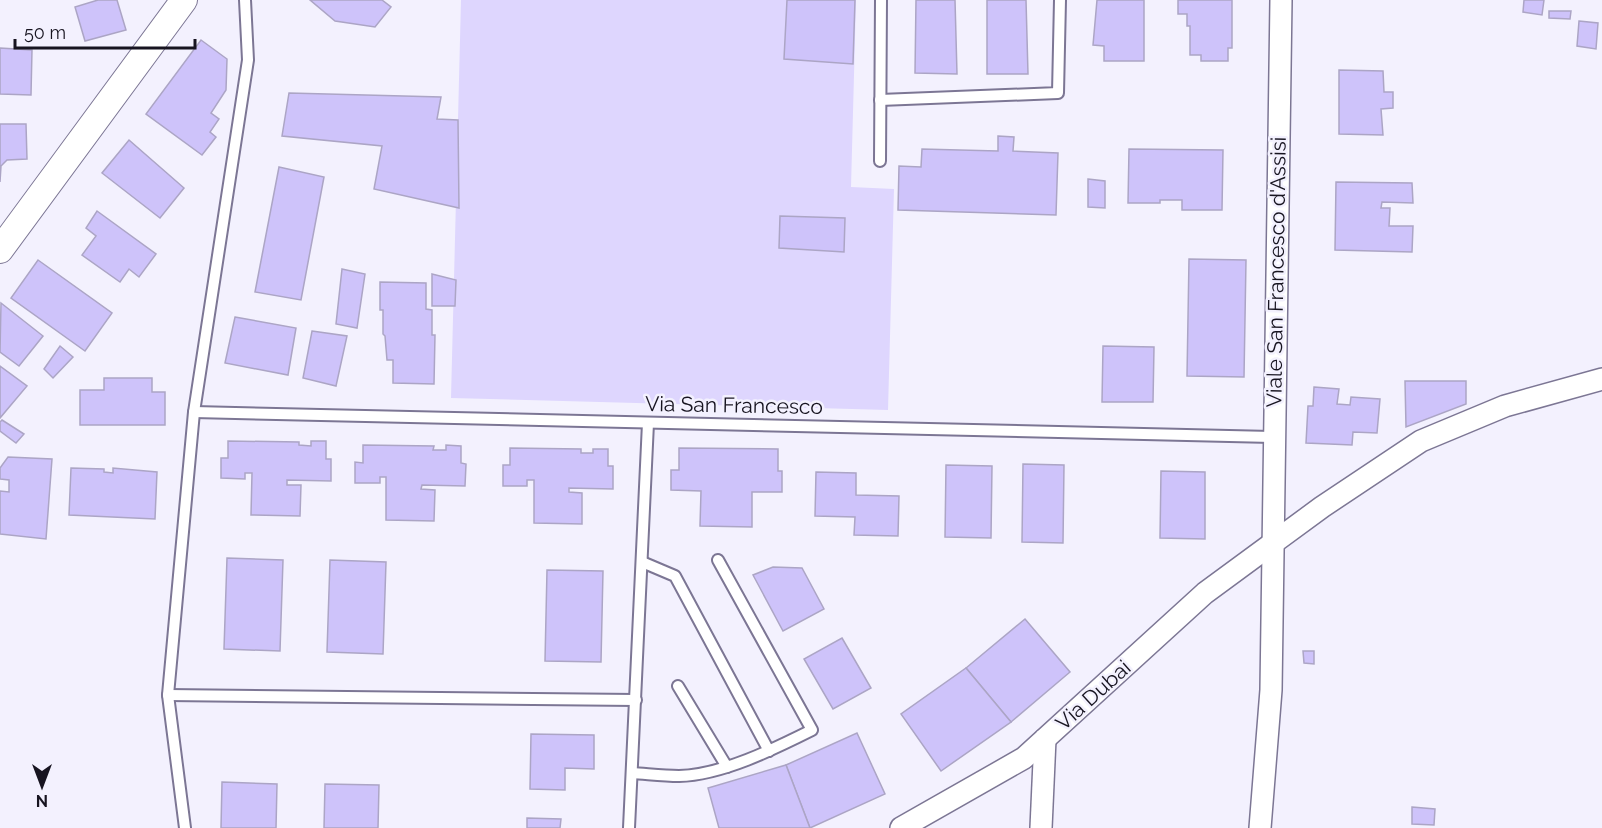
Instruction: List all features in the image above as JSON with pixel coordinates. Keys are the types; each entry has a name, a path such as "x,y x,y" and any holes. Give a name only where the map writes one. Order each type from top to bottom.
{"street":[{"path":"0,250 184,0"},
{"name":"Viale San Francesco d'Assisi","path":"1260,828 1271,690 1281,0"},
{"name":"Via Dubai","path":"901,828 1024,758 1204,593 1322,507 1421,441 1505,406 1602,379"},
{"path":"1041,828 1045,738"}],"lane":[{"path":"185,828 168,695 194,412 248,60 245,0"},
{"path":"880,161 881,0"},
{"path":"880,100 1058,93 1060,0"},
{"name":"Via San Francesco","path":"194,412 1274,437"},
{"path":"630,828 648,423"},
{"path":"632,773 681,776 727,767 769,751 812,730 718,560"},
{"path":"642,562 675,576 769,751"},
{"path":"678,686 727,767"},
{"path":"168,695 636,700"}],"shaded area":[{"path":"461,0 856,0 851,187 894,189 888,410 451,398"}],"building":[{"path":"98,0 117,0 126,30 85,41 75,7"},
{"path":"310,0 382,0 391,7 375,27 335,21"},
{"path":"787,0 855,0 853,64 784,59"},
{"path":"916,0 955,0 957,74 915,73"},
{"path":"987,0 1026,0 1028,74 987,74"},
{"path":"1097,0 1144,0 1144,61 1104,61 1104,46 1093,45"},
{"path":"1178,0 1232,0 1232,48 1228,48 1228,61 1201,61 1201,55 1190,55 1190,26 1187,26 1187,14 1178,14"},
{"path":"1524,0 1544,0 1542,15 1523,12"},
{"path":"1549,11 1571,11 1570,19 1549,18"},
{"path":"1579,21 1598,23 1596,49 1577,46"},
{"path":"201,40 227,59 226,90 211,113 219,119 210,132 216,137 202,155 146,114"},
{"path":"0,48 32,50 31,95 0,94"},
{"path":"1339,70 1383,71 1384,92 1393,92 1393,108 1381,109 1383,135 1339,134"},
{"path":"289,93 441,97 437,119 458,120 459,208 374,189 382,146 282,136"},
{"path":"0,124 26,124 27,159 7,160 1,166 0,182"},
{"path":"998,136 1014,137 1013,151 1058,153 1056,215 898,210 899,166 921,167 922,149 998,151"},
{"path":"129,140 184,188 160,218 102,173"},
{"path":"1129,149 1223,150 1222,210 1182,210 1182,200 1128,203"},
{"path":"279,167 324,177 301,300 255,292"},
{"path":"1088,179 1105,181 1105,208 1088,207"},
{"path":"1336,182 1412,183 1413,203 1382,202 1381,208 1390,208 1389,226 1413,226 1412,252 1335,250"},
{"path":"97,211 156,254 139,277 129,269 120,282 82,255 96,236 86,228"},
{"path":"780,216 845,218 844,252 779,248"},
{"path":"1189,259 1246,260 1244,377 1187,376"},
{"path":"38,260 112,313 85,351 11,298"},
{"path":"342,269 365,274 357,328 336,324"},
{"path":"432,274 456,280 455,306 432,306"},
{"path":"380,282 426,283 426,309 432,310 432,335 435,335 434,384 393,383 393,360 387,360 383,334"},
{"path":"1,303 43,336 19,366 0,352"},
{"path":"235,317 296,328 288,375 225,363"},
{"path":"312,331 347,336 336,386 303,378"},
{"path":"60,346 73,357 53,378 44,369"},
{"path":"1103,346 1154,347 1153,402 1102,402"},
{"path":"0,366 27,386 0,418"},
{"path":"104,378 152,378 152,392 165,392 165,425 80,425 80,390 104,390"},
{"path":"1405,381 1466,381 1466,404 1406,427"},
{"path":"1314,387 1339,389 1337,404 1350,405 1351,397 1380,399 1377,433 1353,432 1352,445 1306,443 1308,406 1313,406"},
{"path":"2,420 24,434 16,443 0,431"},
{"path":"228,441 299,442 299,445 311,446 311,441 326,441 326,459 331,459 331,481 287,480 287,485 301,485 300,516 251,515 252,473 245,473 245,479 221,478 221,458 228,458"},
{"path":"363,445 434,446 433,450 446,450 446,445 461,446 461,463 466,464 465,486 422,485 421,489 435,490 434,521 386,520 386,477 380,477 380,483 355,483 355,462 363,463"},
{"path":"510,448 581,449 581,453 593,453 593,449 608,449 608,466 613,466 613,489 569,488 569,492 582,493 582,524 534,523 534,480 527,480 527,486 503,486 503,465 510,465"},
{"path":"679,448 778,449 778,471 782,471 782,492 752,492 752,527 700,526 701,491 671,490 671,470 679,470"},
{"path":"8,457 52,459 46,539 0,534 0,491 9,492 9,480 0,479 0,468"},
{"path":"1023,464 1064,465 1063,543 1022,542"},
{"path":"946,465 992,466 991,538 945,537"},
{"path":"71,468 104,469 104,472 113,473 113,468 157,472 155,519 69,515"},
{"path":"1161,471 1205,472 1205,539 1160,538"},
{"path":"816,472 856,473 856,495 899,496 898,536 854,535 855,517 815,516"},
{"path":"227,558 283,560 280,651 224,649"},
{"path":"330,560 386,562 383,654 327,652"},
{"path":"773,567 802,568 824,609 783,631 753,575"},
{"path":"547,570 603,571 601,662 545,661"},
{"path":"1025,619 1070,672 1011,722 966,668"},
{"path":"842,638 871,688 833,709 804,659"},
{"path":"1303,651 1314,651 1314,664 1304,663"},
{"path":"966,668 1011,722 941,771 901,714"},
{"path":"857,733 885,794 810,828 786,765"},
{"path":"531,734 594,735 594,769 565,768 565,790 530,789"},
{"path":"786,765 810,828 719,828 708,788"},
{"path":"222,782 277,784 276,828 221,828"},
{"path":"325,784 379,785 378,828 324,828"},
{"path":"1412,807 1435,809 1434,825 1412,824"},
{"path":"527,818 561,819 560,828 527,828"}]}
